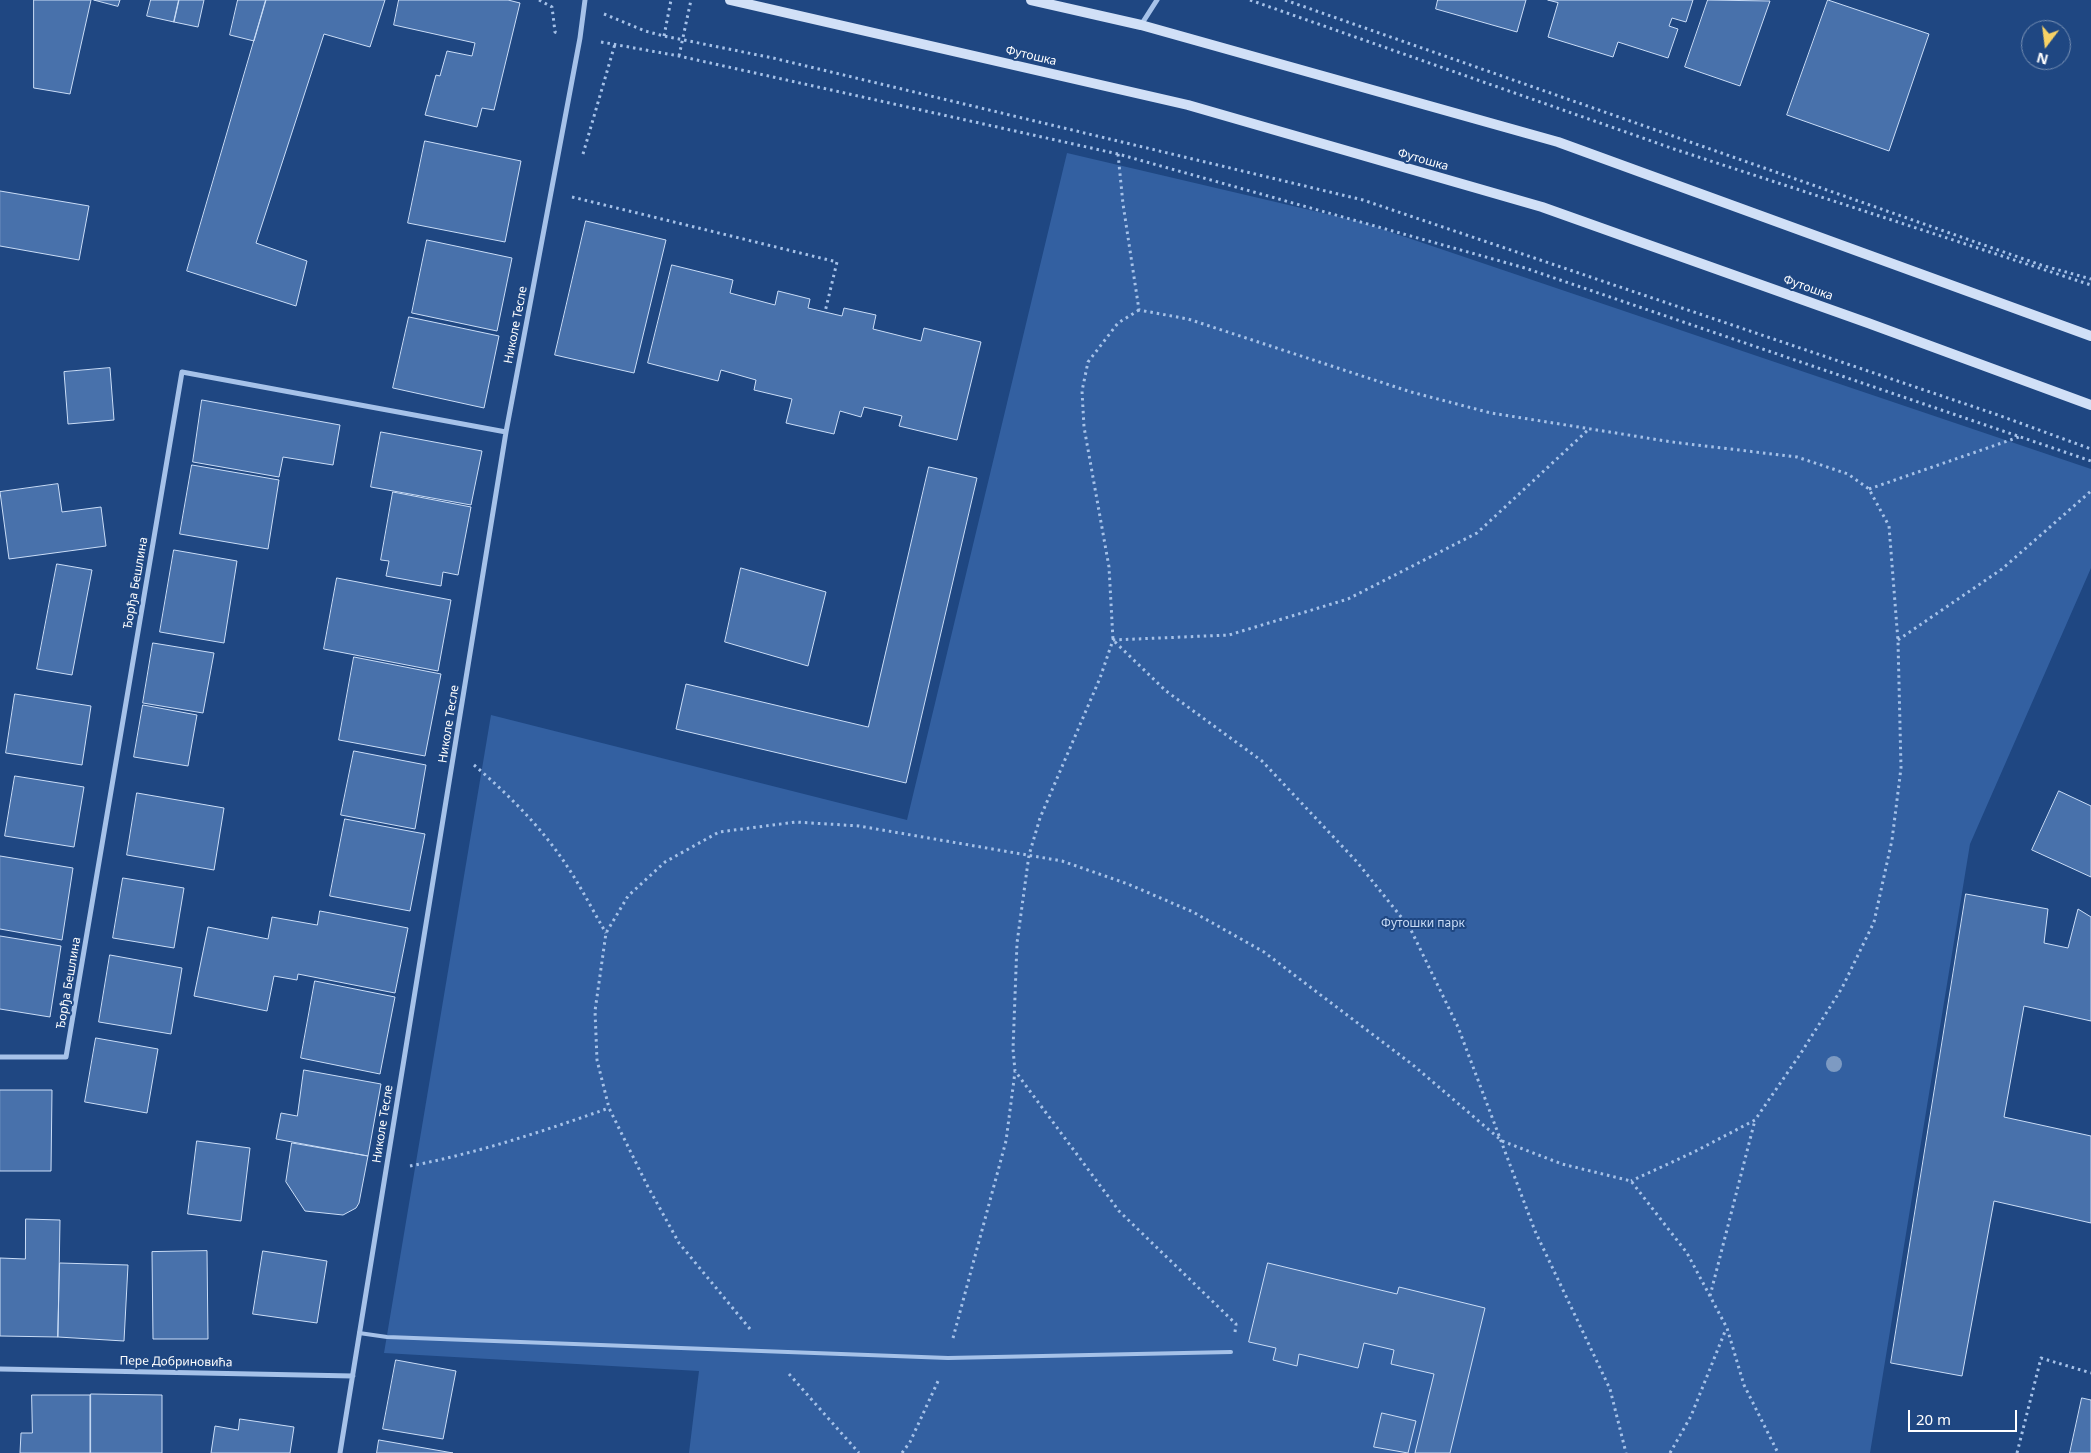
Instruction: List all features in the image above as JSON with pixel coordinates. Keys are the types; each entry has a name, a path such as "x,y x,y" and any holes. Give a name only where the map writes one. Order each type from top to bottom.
{"main road":[{"name":"Футошка","path":"730,0 1188,106 1542,207 2091,404"},
{"path":"1031,0 1142,25 1558,142 2091,336"}],"street":[{"path":"1142,25 1157,0"},
{"name":"Николе Тесле","path":"340,1453 506,432 580,38 584,3"},
{"name":"Ђорђа Бешлина","path":"0,1057 66,1057 182,372 506,432"},
{"name":"Пере Добриновића","path":"0,1369 352,1376"}],"lane":[{"path":"359,1333 387,1337 948,1358 1231,1352"}],"path":[{"path":"664,36 671,0"},
{"path":"680,56 691,0"},
{"path":"1250,0 1674,149 2091,285"},
{"path":"1285,0 2041,265 2091,279"},
{"path":"584,3 645,31 664,36 783,60 1363,200 1989,412 2091,449"},
{"path":"615,44 680,56 1118,154 1525,268 2091,461"},
{"path":"1118,154 1123,204 1139,310"},
{"path":"570,196 837,262 825,312"},
{"path":"902,1453 914,1434 948,1358 1006,1141 1015,1071 1013,1049 1017,943 1029,854 1040,818 1100,678 1113,640 1109,567 1084,427 1082,391 1088,362 1118,323 1139,310 1188,319 1411,392 1491,413 1672,442 1797,457 1848,474 1869,489 1889,526 1898,640 1901,768 1892,840 1874,922 1842,988 1801,1053 1755,1120 1710,1297"},
{"path":"1113,640 1229,635 1348,599 1477,533 1590,428"},
{"path":"1869,489 2020,437"},
{"path":"1898,640 2002,569 2091,491"},
{"path":"1113,640 1166,690 1262,761 1357,862 1410,928 1458,1027 1535,1231 1610,1389 1626,1453"},
{"path":"474,765 503,790 532,820 567,866 606,933"},
{"path":"859,1453 769,1351 679,1243 647,1185 609,1108 597,1060 595,1011 606,933 628,896 665,862 719,832 796,822 859,826 1062,861 1128,884 1192,912 1264,952 1413,1065 1502,1141 1562,1164 1632,1181 1687,1253 1727,1328 1744,1385 1778,1453"},
{"path":"1015,1071 1119,1211 1236,1324 1231,1352"},
{"path":"410,1166 443,1160 534,1135 609,1108"},
{"path":"1632,1181 1755,1120"},
{"path":"1670,1453 1691,1416 1727,1328"},
{"path":"2016,1453 2041,1358 2091,1373"}],"green space":[{"name":"Футошки парк","path":"1067,153 1361,222 2091,469 2091,568 1970,844 1870,1453 689,1453 699,1371 384,1353 491,715 907,820"}],"building":[{"path":"34,0 91,0 70,94 34,88"},
{"path":"94,0 120,0 118,6"},
{"path":"151,0 179,0 174,22 147,16"},
{"path":"179,0 204,0 198,27 174,22"},
{"path":"238,0 266,0 254,41 230,35"},
{"path":"266,0 385,0 370,47 324,34 256,243 307,261 296,306 187,271"},
{"path":"399,0 508,0 520,3 494,110 482,108 477,127 425,115 436,75 440,76 447,51 472,56 475,43 394,25"},
{"path":"1438,0 1526,0 1517,32 1436,9"},
{"path":"1548,0 1693,0 1686,22 1672,18 1669,26 1678,29 1668,58 1618,42 1613,57 1548,37 1558,3"},
{"path":"1708,0 1770,1 1740,86 1685,67"},
{"path":"1828,0 1929,34 1889,151 1787,115"},
{"path":"425,141 521,161 505,242 408,223"},
{"path":"0,191 89,206 79,260 0,246"},
{"path":"586,221 666,240 634,373 555,355"},
{"path":"427,240 512,258 497,331 412,313"},
{"path":"672,265 733,280 730,293 775,305 778,291 810,299 808,308 842,316 844,308 876,315 873,329 921,341 924,328 981,342 957,440 899,426 902,416 864,407 861,417 840,411 834,434 786,423 792,399 754,390 756,380 721,370 718,381 648,363"},
{"path":"409,317 499,336 484,408 393,388"},
{"path":"110,368 114,420 68,424 64,372"},
{"path":"202,400 340,425 333,465 283,457 279,477 193,462"},
{"path":"381,432 482,451 471,505 371,487"},
{"path":"192,465 279,480 268,549 180,534"},
{"path":"929,467 977,478 906,783 676,729 686,684 868,727"},
{"path":"58,484 62,512 101,507 106,546 9,559 0,492"},
{"path":"393,492 471,507 458,575 443,572 441,586 386,576 389,561 381,560"},
{"path":"174,550 237,561 224,643 160,632"},
{"path":"57,564 92,570 72,675 37,669"},
{"path":"741,568 826,592 808,666 725,642"},
{"path":"337,578 451,600 438,671 324,649"},
{"path":"153,643 214,653 203,713 143,703"},
{"path":"354,657 441,674 425,756 339,740"},
{"path":"15,694 91,706 82,765 6,753"},
{"path":"143,705 197,715 188,766 134,757"},
{"path":"354,751 426,765 415,829 341,815"},
{"path":"15,776 84,787 74,847 5,836"},
{"path":"2059,791 2091,806 2091,877 2032,850"},
{"path":"137,793 224,808 214,870 127,855"},
{"path":"345,819 425,834 410,911 330,896"},
{"path":"0,856 73,868 62,940 0,929"},
{"path":"123,878 184,888 174,948 113,938"},
{"path":"1966,894 2048,909 2044,943 2068,948 2078,909 2091,917 2091,1021 2024,1006 2004,1117 2091,1136 2091,1223 1994,1201 1962,1376 1891,1363"},
{"path":"320,911 408,928 395,993 298,974 297,980 274,976 267,1011 194,996 208,927 268,939 272,917 317,925"},
{"path":"0,936 61,946 50,1017 0,1009"},
{"path":"110,955 182,968 171,1034 99,1022"},
{"path":"315,981 395,997 380,1074 301,1058"},
{"path":"96,1038 158,1049 147,1113 85,1102"},
{"path":"304,1070 381,1084 368,1156 276,1139 281,1113 297,1116"},
{"path":"0,1090 52,1090 51,1171 0,1171"},
{"path":"197,1141 250,1148 241,1221 188,1214"},
{"path":"292,1143 368,1156 359,1203 356,1208 343,1215 305,1211 286,1182"},
{"path":"26,1219 60,1220 58,1337 0,1336 0,1258 25,1259"},
{"path":"207,1251 208,1339 153,1339 152,1252"},
{"path":"263,1251 327,1261 317,1323 253,1314"},
{"path":"60,1263 128,1265 124,1341 58,1337"},
{"path":"1268,1263 1397,1294 1399,1287 1485,1308 1450,1453 1415,1453 1434,1374 1391,1364 1394,1350 1364,1343 1358,1368 1299,1354 1297,1366 1273,1360 1276,1348 1249,1342"},
{"path":"396,1360 456,1371 443,1439 383,1429"},
{"path":"91,1394 162,1395 162,1453 91,1453"},
{"path":"32,1395 90,1395 90,1453 20,1453 21,1433 32,1433"},
{"path":"2082,1398 2091,1400 2091,1453 2070,1453"},
{"path":"1382,1413 1416,1421 1408,1453 1374,1447"},
{"path":"240,1419 294,1427 290,1453 211,1453 215,1426 238,1430"},
{"path":"379,1440 453,1453 377,1453"}]}
